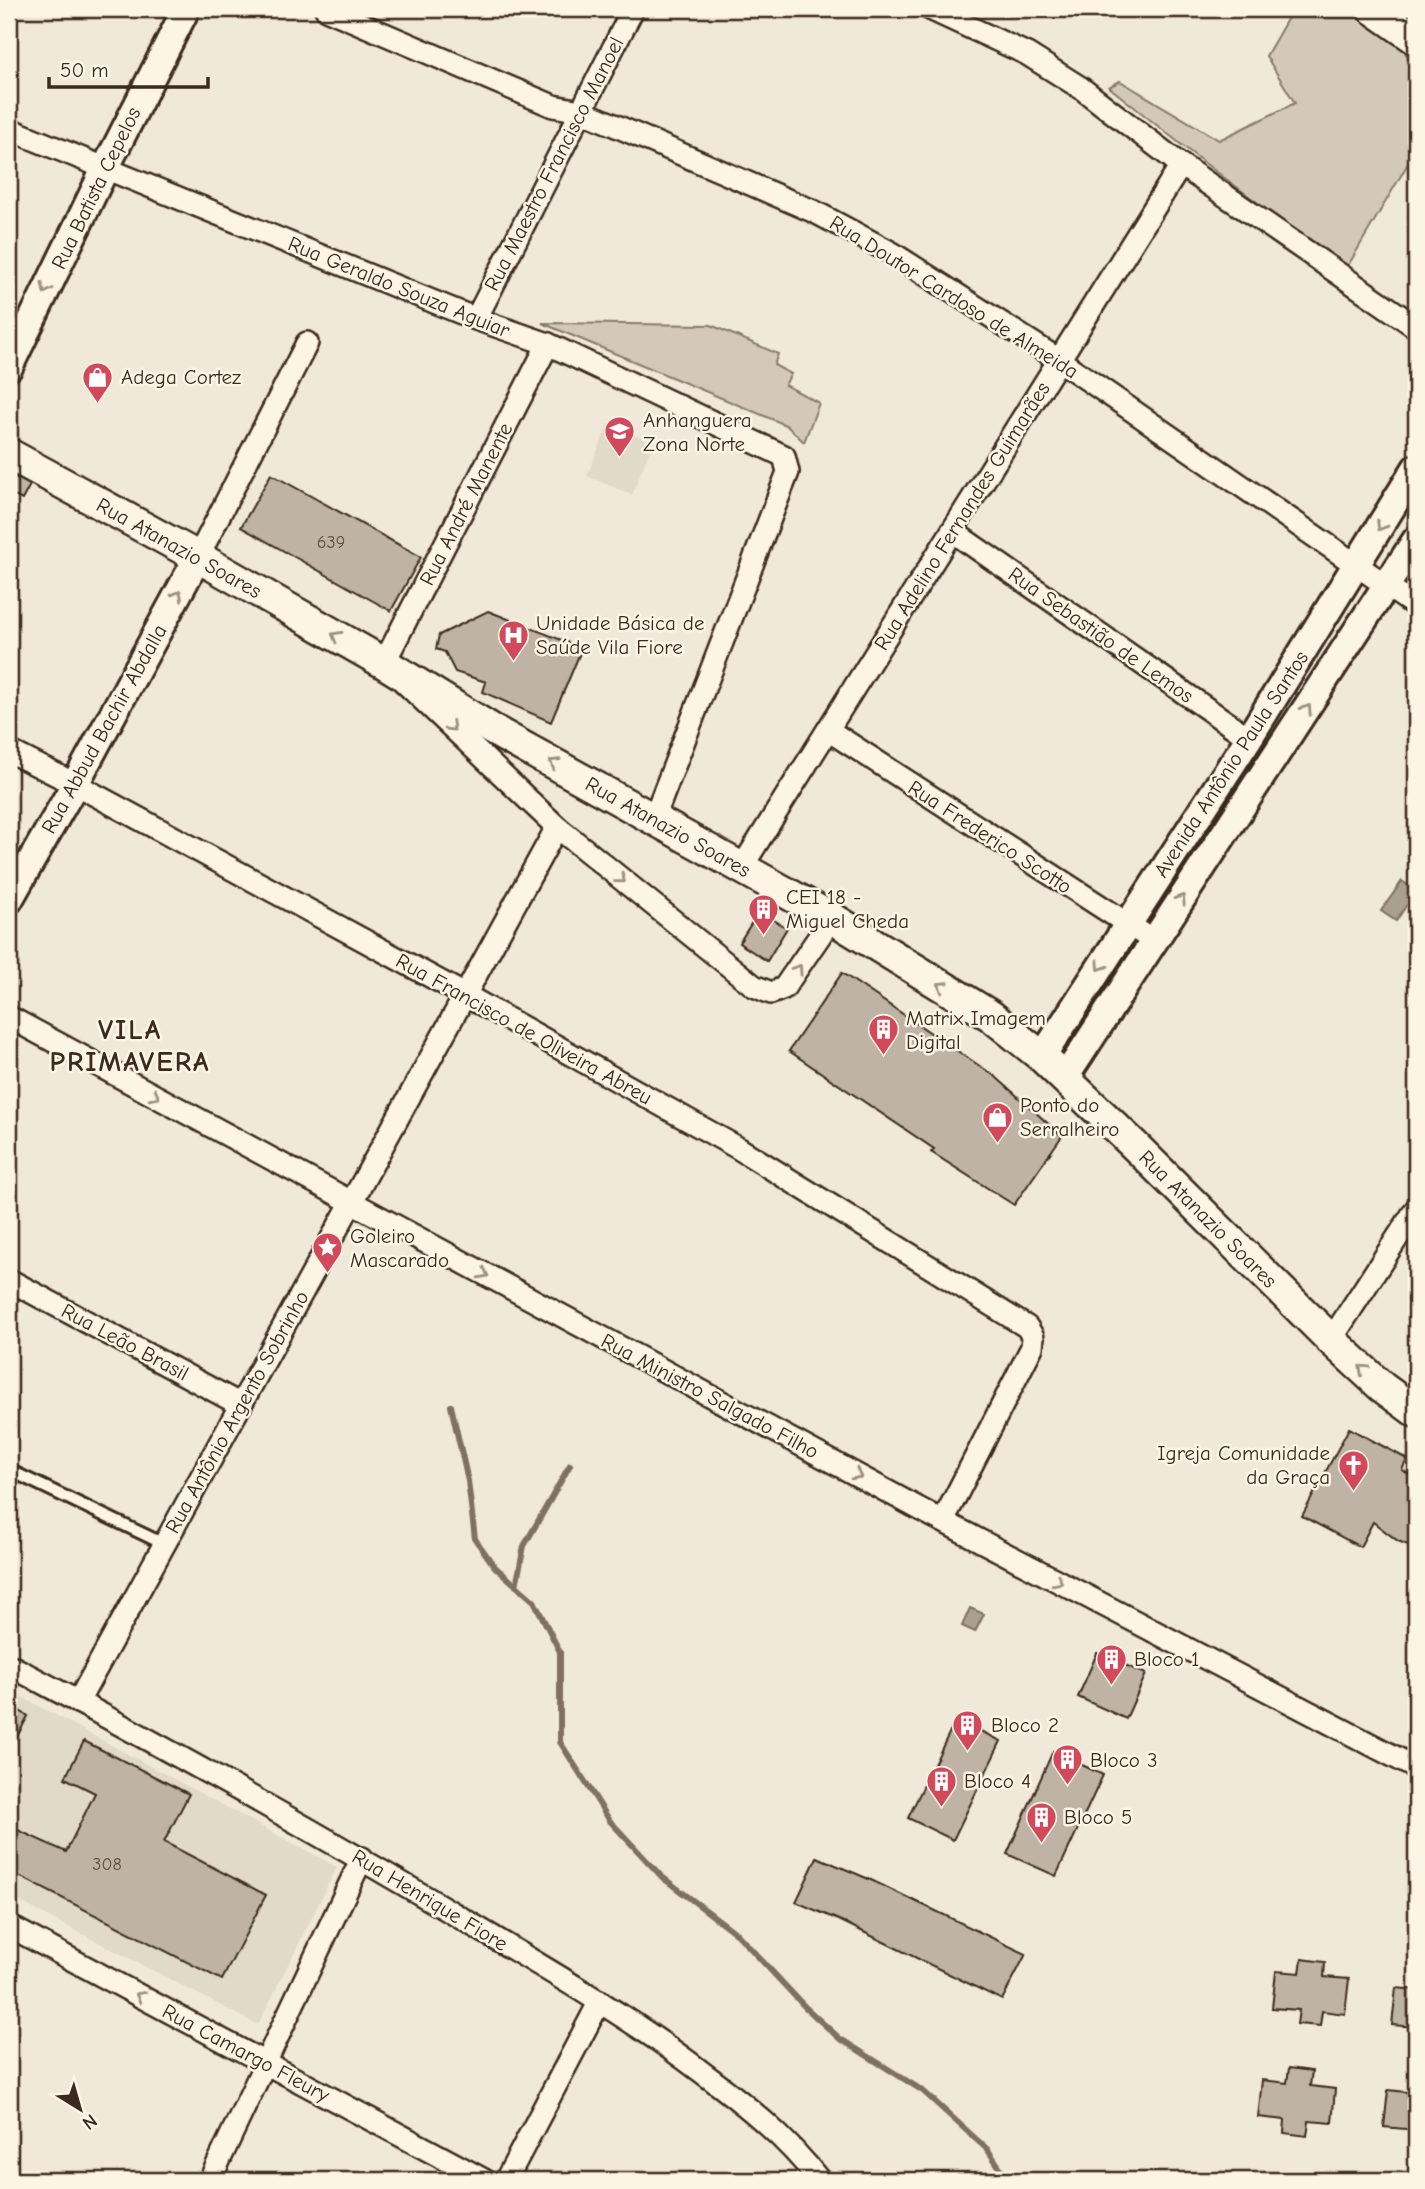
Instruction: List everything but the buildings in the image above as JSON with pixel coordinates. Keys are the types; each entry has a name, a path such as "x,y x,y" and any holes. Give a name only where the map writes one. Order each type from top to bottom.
{"main road":[{"path":"1373,9 1416,39"},
{"name":"Rua Atanazio Soares","path":"9,454 384,663 486,742 654,818 832,918 991,1016 1042,1057 1134,1144 1331,1340 1382,1387 1416,1412"}],"street":[{"name":"Rua Batista Cepelos","path":"9,367 186,9"},
{"name":"Rua Doutor Cardoso de Almeida","path":"326,9 553,106 581,111 815,212 892,253 1059,360 1416,606"},
{"name":"Rua Maestro Francisco Manoel","path":"476,319 633,9"},
{"path":"930,9 1027,54 1081,88 1181,165 1416,327"},
{"name":"Rua Geraldo Souza Aguiar","path":"9,129 476,319 548,344 784,456 788,472 654,818"},
{"name":"Rua Adelino Fernandes Guimarães","path":"742,867 1181,165"},
{"path":"198,557 307,343"},
{"name":"Rua André Manente","path":"384,663 548,344"},
{"name":"Avenida Antônio Paula Santos","path":"1042,1057 1249,738 1416,468"},
{"name":"Rua Sebastião de Lemos","path":"952,531 1249,738"},
{"name":"Avenida Antônio Paula Santos","path":"1064,1079 1416,540"},
{"name":"Rua Abbud Bachir Abdalla","path":"9,900 198,557"},
{"name":"Rua Frederico Scotto","path":"828,730 1153,942"},
{"path":"486,742 557,827 754,986 771,993 784,988 832,918"},
{"name":"Rua Francisco de Oliveira Abreu","path":"9,751 465,995 738,1148 1027,1327 1033,1337 1032,1347 943,1521"},
{"name":"Rua Antônio Argento Sobrinho","path":"78,1702 557,827"},
{"name":"Rua Ministro Salgado Filho","path":"9,1017 943,1521 1416,1768"},
{"path":"1331,1340 1416,1209"},
{"name":"Rua Leão Brasil","path":"9,1280 241,1405"},
{"name":"Rua Henrique Fiore","path":"9,1665 362,1858 600,2001 667,2045 751,2109 780,2134 819,2180"},
{"path":"209,2180 362,1858"},
{"name":"Rua Camargo Fleury","path":"9,1926 484,2180"},
{"path":"506,2180 600,2001"}],"lane":[{"path":"9,1470 164,1544"}],"shaded area":[{"path":"1293,9 1348,9 1397,40 1416,69 1416,150 1346,269 1198,158 1109,87 1120,81 1219,140 1295,103 1266,56"},
{"path":"542,323 711,325 778,354 774,365 791,374 785,385 819,403 804,442 786,425"},
{"name":"Anhanguera Zona Norte","path":"608,425 653,442 632,495 587,476"},
{"path":"1402,881 1416,891 1396,921 1381,911"},
{"path":"970,1608 984,1614 975,1632 962,1626"},
{"path":"9,1690 337,1867 258,2025 9,1896"}],"waterway":[{"path":"451,1406 468,1481 475,1539 495,1567 534,1601 560,1652 560,1742 610,1821 662,1877 737,1934 805,2007 839,2038 923,2091 988,2150 1008,2180"},
{"path":"516,1586 524,1546 570,1465"}],"place":[{"name":"Adega Cortez","path":"98,404"},
{"name":"Anhanguera Zona Norte","path":"620,459"},
{"name":"Unidade Básica de Saúde Vila Fiore","path":"513,662"},
{"name":"CEI 18 - Miguel Cheda","path":"763,936"},
{"name":"Matrix Imagem Digital","path":"883,1057"},
{"name":"Ponto do Serralheiro","path":"997,1144"},
{"name":"Goleiro Mascarado","path":"327,1275"},
{"name":"Igreja Comunidade da Graça","path":"1353,1492"},
{"name":"Bloco 1","path":"1111,1686"},
{"name":"Bloco 2","path":"968,1752"},
{"name":"Bloco 3","path":"1067,1787"},
{"name":"Bloco 4","path":"941,1808"},
{"name":"Bloco 5","path":"1041,1844"}],"district":[{"name":"VILA PRIMAVERA","path":"130,1046"}]}
